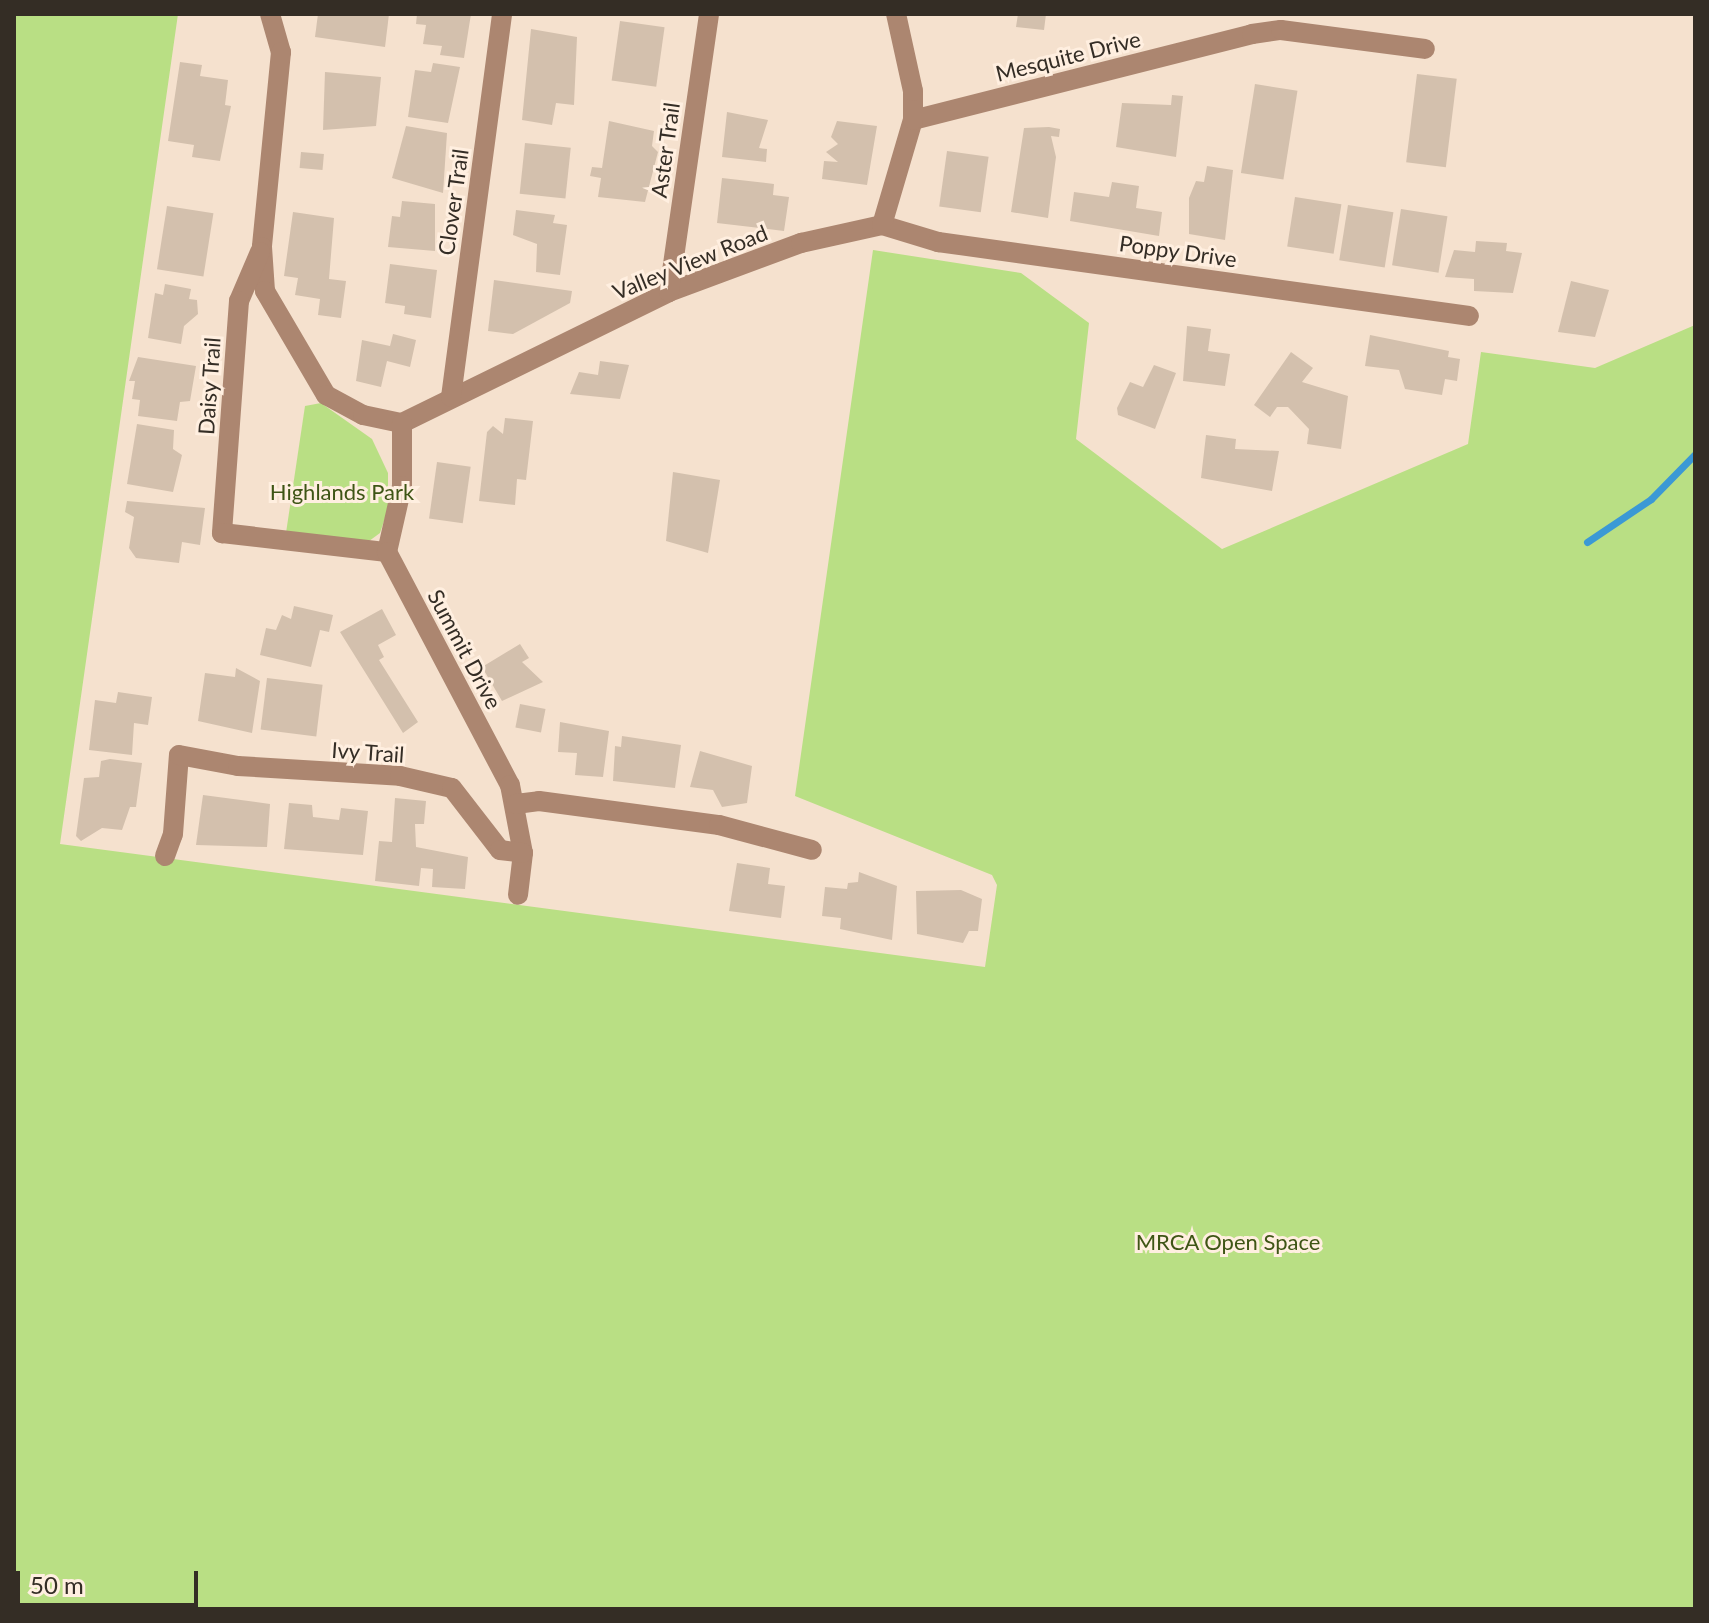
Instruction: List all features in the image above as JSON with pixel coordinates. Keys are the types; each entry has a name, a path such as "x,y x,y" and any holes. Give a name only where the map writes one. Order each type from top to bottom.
{"street":[{"path":"270,14 281,52 262,247 265,291 326,395 363,415 402,423 402,486 387,552"},
{"name":"Clover Trail","path":"451,397 502,14"},
{"name":"Aster Trail","path":"669,292 709,14"},
{"path":"882,225 913,120 913,91 896,14"},
{"name":"Mesquite Drive","path":"913,120 1252,34 1281,30 1425,49"},
{"name":"Valley View Road","path":"402,423 669,292 801,243 882,225"},
{"name":"Poppy Drive","path":"882,225 938,242 1469,316"},
{"name":"Daisy Trail","path":"262,247 239,301 222,533 387,552"},
{"name":"Summit Drive","path":"387,552 516,804 523,853 518,895"},
{"name":"Ivy Trail","path":"165,856 173,834 179,755 238,766 400,776 452,788 500,850 523,853"},
{"path":"516,804 539,801 719,825 812,850"}],"green space":[{"name":"MRCA Open Space","path":"14,14 178,14 60,844 985,967 997,885 992,875 795,796 873,250 1021,273 1089,323 1076,439 1222,549 1468,444 1481,352 1595,368 1695,325 1695,1609 14,1609"},
{"name":"Highlands Park","path":"321,403 372,439 388,473 388,509 380,533 365,544 286,533 305,406"}],"building":[{"path":"318,14 389,14 385,47 315,37"},
{"path":"417,14 471,14 464,58 440,55 442,46 423,44 426,25 416,24"},
{"path":"1018,14 1046,14 1044,30 1016,27"},
{"path":"620,21 665,27 656,87 612,80"},
{"path":"531,29 577,37 574,105 556,103 552,125 522,120"},
{"path":"180,62 202,65 200,76 228,80 225,105 231,106 220,161 192,157 194,145 168,141"},
{"path":"433,63 460,67 448,123 408,117 415,70 431,72"},
{"path":"325,72 381,77 376,126 323,130"},
{"path":"1417,74 1457,79 1446,167 1406,162"},
{"path":"1255,84 1297,91 1283,180 1241,173"},
{"path":"1172,95 1183,96 1176,157 1116,147 1122,103 1171,105"},
{"path":"727,112 768,120 759,148 767,149 766,162 722,157"},
{"path":"609,121 654,131 652,146 658,152 645,202 598,197 601,178 590,176 592,167 602,168"},
{"path":"837,121 877,126 867,185 822,179 824,161 838,162 826,152 838,144 831,137"},
{"path":"406,126 447,133 443,193 392,178"},
{"path":"1024,128 1060,129 1059,137 1051,136 1056,157 1048,218 1011,212"},
{"path":"525,143 571,148 565,199 520,194"},
{"path":"947,151 989,157 981,212 939,206"},
{"path":"301,152 324,154 323,170 300,168"},
{"path":"1207,166 1233,170 1225,240 1189,234 1189,198 1196,181 1204,182"},
{"path":"722,178 774,184 773,195 789,197 784,231 717,223"},
{"path":"1112,182 1139,186 1136,208 1162,212 1159,236 1070,221 1074,192 1109,197"},
{"path":"1295,197 1341,204 1334,254 1287,246"},
{"path":"402,201 435,204 435,251 388,247 392,216 400,217"},
{"path":"1348,205 1393,212 1385,268 1339,260"},
{"path":"167,206 213,213 203,277 157,269"},
{"path":"1401,209 1447,216 1439,273 1392,265"},
{"path":"516,210 555,215 553,223 567,225 560,275 536,272 537,244 513,235"},
{"path":"293,212 334,218 329,279 346,281 341,318 318,315 320,299 295,295 298,278 284,276"},
{"path":"1476,241 1507,243 1506,251 1522,253 1513,293 1474,291 1474,279 1445,277 1454,250 1475,252"},
{"path":"390,264 437,270 431,318 404,314 405,306 385,303"},
{"path":"494,280 572,291 570,303 513,334 488,331"},
{"path":"1571,281 1609,290 1595,337 1558,332"},
{"path":"165,284 191,289 189,299 197,300 198,314 184,326 181,344 148,338 155,293 163,295"},
{"path":"1187,326 1211,329 1208,351 1230,354 1225,386 1183,381"},
{"path":"393,334 416,340 410,367 387,361 381,387 356,381 362,340 390,346"},
{"path":"1370,335 1449,351 1448,357 1460,359 1457,381 1445,379 1442,395 1405,389 1399,370 1365,366"},
{"path":"1291,352 1313,368 1302,382 1348,396 1341,449 1307,444 1309,429 1288,407 1277,407 1270,417 1254,405"},
{"path":"138,357 196,366 190,401 180,402 177,421 138,416 140,400 132,399 135,381 129,381"},
{"path":"600,361 629,365 620,399 570,394 579,372 598,375"},
{"path":"1154,365 1176,373 1155,429 1118,415 1117,408 1130,382 1143,387"},
{"path":"505,418 533,421 526,480 517,479 515,505 479,501 487,432 493,426 503,434"},
{"path":"137,424 174,430 173,449 182,455 173,492 127,484"},
{"path":"1206,435 1236,439 1235,449 1279,451 1272,491 1201,478"},
{"path":"437,462 471,467 463,523 429,518"},
{"path":"673,472 720,480 708,553 666,541"},
{"path":"127,501 205,508 200,545 182,542 179,563 136,558 129,548 134,517 125,512"},
{"path":"294,606 333,615 329,632 320,630 311,667 260,655 266,628 276,630 282,615 291,619"},
{"path":"382,609 396,635 378,645 384,657 379,660 418,722 403,733 340,632"},
{"path":"520,644 529,658 522,662 543,682 502,701 482,667"},
{"path":"236,668 260,681 252,733 198,721 205,673 235,677"},
{"path":"267,678 323,685 316,736 261,730"},
{"path":"118,692 152,697 148,725 134,723 132,755 89,750 95,700 116,703"},
{"path":"520,704 546,709 541,733 515,728"},
{"path":"560,722 609,731 603,777 575,775 577,753 558,752"},
{"path":"622,736 681,745 675,788 613,781 615,746 621,747"},
{"path":"700,751 752,766 747,803 722,807 713,790 690,787"},
{"path":"110,759 142,763 136,807 130,807 122,830 102,828 81,841 76,836 84,778 99,777 101,761"},
{"path":"203,795 270,804 267,847 196,845"},
{"path":"395,798 426,801 424,824 415,824 416,847 468,857 465,889 432,887 433,869 421,868 419,886 375,881 379,841 392,842"},
{"path":"289,803 312,805 313,817 339,820 341,808 368,811 363,855 284,849"},
{"path":"737,863 770,868 768,884 785,886 781,918 729,911"},
{"path":"859,872 897,886 892,940 840,929 841,918 822,916 825,887 847,889 848,883 858,882"},
{"path":"961,890 982,899 978,931 969,931 963,943 917,934 916,891"}],"waterway":[{"path":"1587,542 1651,499 1695,454"}]}
